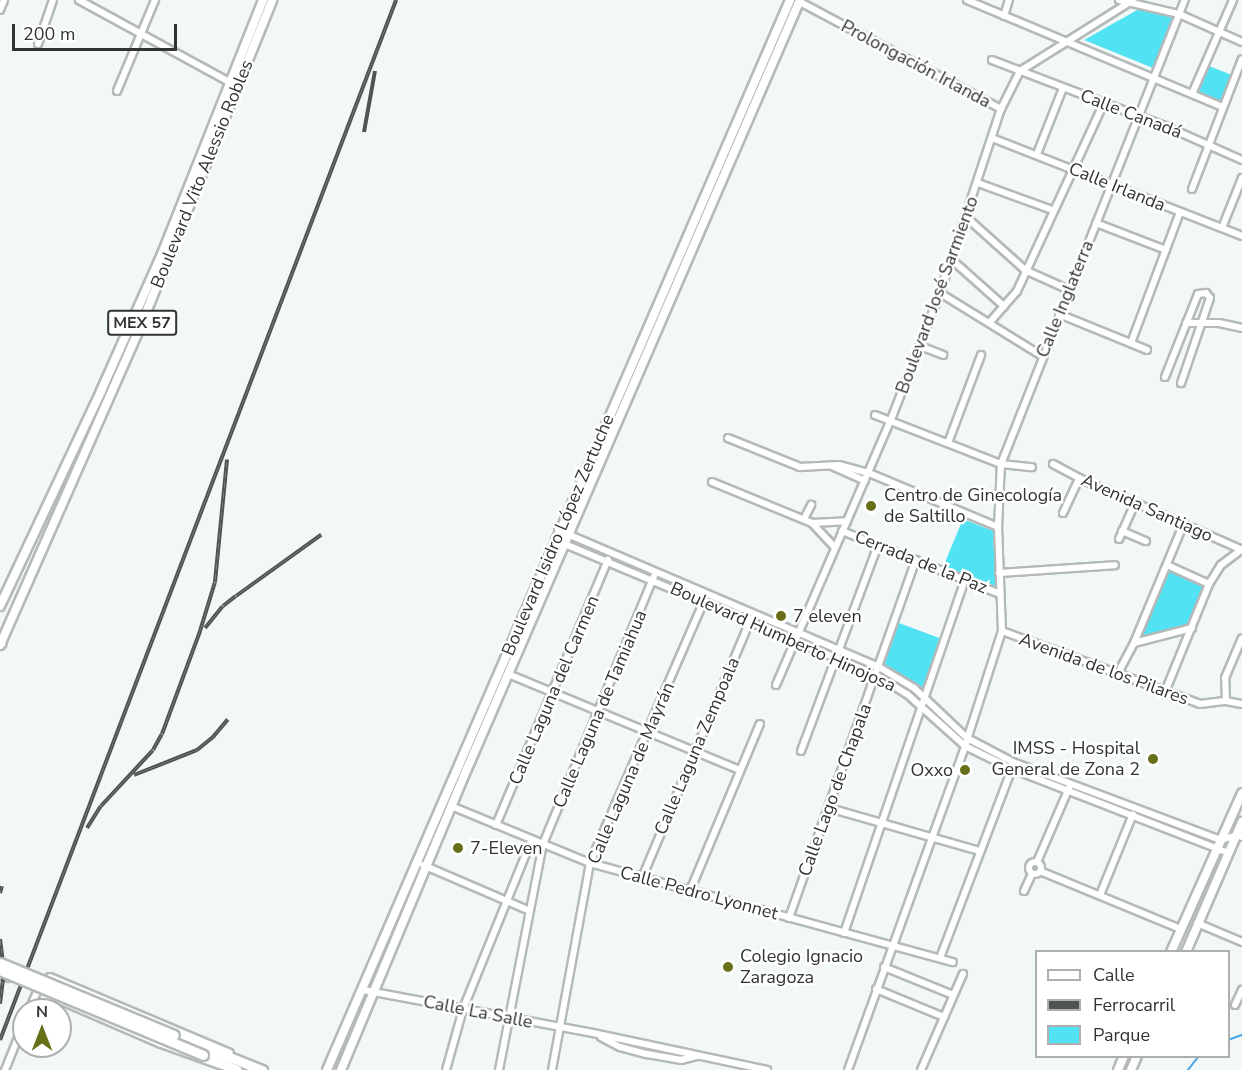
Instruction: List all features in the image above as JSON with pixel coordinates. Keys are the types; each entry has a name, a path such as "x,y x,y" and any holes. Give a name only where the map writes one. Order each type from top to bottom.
{"highway":[{"path":"0,961 238,1067 262,1070"},
{"path":"0,970 206,1052"}],"main road":[{"name":"Boulevard Vito Alessio Robles","path":"0,606 106,393 263,0"},
{"name":"Boulevard Vito Alessio Robles","path":"0,641 238,87 272,0"},
{"name":"Boulevard Isidro López Zertuche","path":"341,1070 558,530 790,0"},
{"name":"Boulevard Isidro López Zertuche","path":"327,1070 451,806 463,767 508,674 800,1"},
{"path":"750,90 759,95"},
{"path":"710,182 720,186"},
{"path":"676,260 686,264"},
{"path":"1171,950 1242,793"},
{"path":"1186,950 1229,852 1239,836 1242,822"}],"street":[{"path":"0,10 4,0"},
{"path":"38,44 54,0"},
{"path":"79,0 238,87"},
{"path":"117,91 155,0"},
{"path":"967,0 1223,107"},
{"path":"1004,16 1009,0"},
{"path":"1119,0 1179,14 1242,42"},
{"name":"Calle Inglaterra","path":"1002,632 998,526 1001,464 1068,290 1185,0"},
{"path":"1192,94 1233,0"},
{"name":"Prolongación Irlanda","path":"800,1 1001,110"},
{"path":"1020,71 1132,2"},
{"path":"1192,189 1242,59"},
{"name":"Calle Canadá","path":"992,60 1138,116 1242,160"},
{"name":"Boulevard José Sarmiento","path":"776,685 890,422 940,293 1001,110 1020,71"},
{"path":"1037,154 1063,88"},
{"path":"990,322 1017,291 1052,210 1074,169 1104,103"},
{"name":"Calle Irlanda","path":"992,138 1242,236"},
{"path":"1222,228 1242,178"},
{"path":"978,183 1052,210"},
{"path":"1131,343 1180,212"},
{"path":"966,217 1025,270 1068,290"},
{"path":"1096,223 1166,250"},
{"path":"951,259 1004,306"},
{"path":"1165,377 1198,294 1202,292 1210,295 1210,298 1181,383"},
{"path":"940,293 1042,356"},
{"path":"1059,314 1147,350"},
{"path":"1186,323 1225,324 1242,328"},
{"path":"920,346 943,355"},
{"path":"948,443 981,355"},
{"path":"1173,356 1188,362"},
{"path":"875,415 1001,464 1032,467"},
{"path":"728,438 800,467 831,466 869,473 998,526"},
{"name":"Avenida Santiago","path":"1053,464 1079,478 1242,550"},
{"path":"849,471 865,482"},
{"path":"1063,513 1079,478"},
{"path":"712,482 812,523 834,547"},
{"path":"1119,539 1135,503"},
{"path":"804,519 811,505"},
{"path":"812,523 846,521"},
{"path":"1117,675 1134,643 1184,523"},
{"name":"Boulevard Humberto Hinojosa","path":"558,530 654,577"},
{"name":"Cerrada de la Paz","path":"842,531 1000,594"},
{"path":"1122,531 1146,541"},
{"name":"Boulevard Humberto Hinojosa","path":"555,540 705,598 795,640 879,667 924,698 967,738 1013,765 1071,783 1187,827 1229,852"},
{"path":"801,751 878,544"},
{"path":"1165,692 1209,584 1221,565 1242,550"},
{"name":"Calle Laguna del Carmen","path":"496,825 610,554"},
{"name":"Calle Lago de Chapala","path":"789,918 916,560"},
{"path":"999,573 1114,565"},
{"path":"1167,565 1209,584"},
{"name":"Calle Laguna de Tamiahua","path":"499,1070 543,844 654,577"},
{"path":"844,933 965,580"},
{"name":"Calle Laguna de Mayrán","path":"552,1070 590,863 705,598"},
{"name":"Boulevard Humberto Hinojosa","path":"751,618 798,633 895,685 921,705 965,746 1013,765 1068,791 1184,835 1219,844"},
{"name":"Calle Laguna Zempoala","path":"642,878 751,618"},
{"path":"1134,643 1192,628"},
{"path":"849,1070 891,946 965,746 1002,632"},
{"name":"Avenida de los Pilares","path":"1002,632 1200,704 1226,701 1242,704"},
{"path":"1226,701 1225,678 1242,638"},
{"path":"508,674 740,770"},
{"path":"690,891 760,724"},
{"path":"940,958 1013,765"},
{"path":"1037,862 1071,783"},
{"name":"Calle Pedro Lyonnet","path":"451,806 590,863 953,962"},
{"path":"829,807 980,851"},
{"path":"1100,895 1136,807"},
{"path":"1184,835 1187,827"},
{"path":"1219,844 1239,836"},
{"path":"446,1070 463,1009 532,839"},
{"path":"1037,862 1041,866 1040,871"},
{"path":"1032,874 1028,869 1029,864 1037,862"},
{"path":"422,864 530,911"},
{"path":"1024,891 1032,874 1040,871 1181,929"},
{"path":"1197,924 1242,942"},
{"path":"0,961 15,966 15,973 9,978 0,975"},
{"path":"884,967 953,995"},
{"path":"921,1070 963,974"},
{"path":"37,998 44,979 50,977 208,1043 238,1067"},
{"path":"876,989 944,1017"},
{"name":"Calle La Salle","path":"363,990 593,1033 620,1047 647,1054 681,1060 697,1055 739,1067 767,1070"},
{"path":"1235,1005 1242,990"},
{"path":"41,991 194,1058 238,1067"},
{"path":"5,1070 12,1053"}],"green space":[{"path":"1139,9 1174,17 1153,68 1084,40"},
{"path":"1209,66 1232,75 1222,102 1196,91"},
{"path":"963,519 993,531 996,587 943,567"},
{"path":"1170,570 1206,586 1189,624 1141,637"},
{"path":"899,623 942,639 922,690 883,668"}],"waterway":[{"path":"1230,1039 1242,1035"},
{"path":"1188,1070 1197,1058"}],"railway":[{"path":"0,1040 396,0"},
{"path":"364,132 375,71"},
{"path":"87,828 101,806 153,750 162,734 200,631 215,582 227,460"},
{"path":"205,628 223,606 321,535"},
{"path":"134,775 197,750 213,737 228,719"},
{"path":"0,893 2,886"},
{"path":"0,939 4,971 0,1004"}],"place":[{"name":"Centro de Ginecología de Saltillo","path":"871,506"},
{"name":"7 eleven","path":"781,616"},
{"name":"IMSS - Hospital General de Zona 2","path":"1153,759"},
{"name":"Oxxo","path":"965,770"},
{"name":"7-Eleven","path":"458,848"},
{"name":"Colegio Ignacio Zaragoza","path":"728,967"}]}
